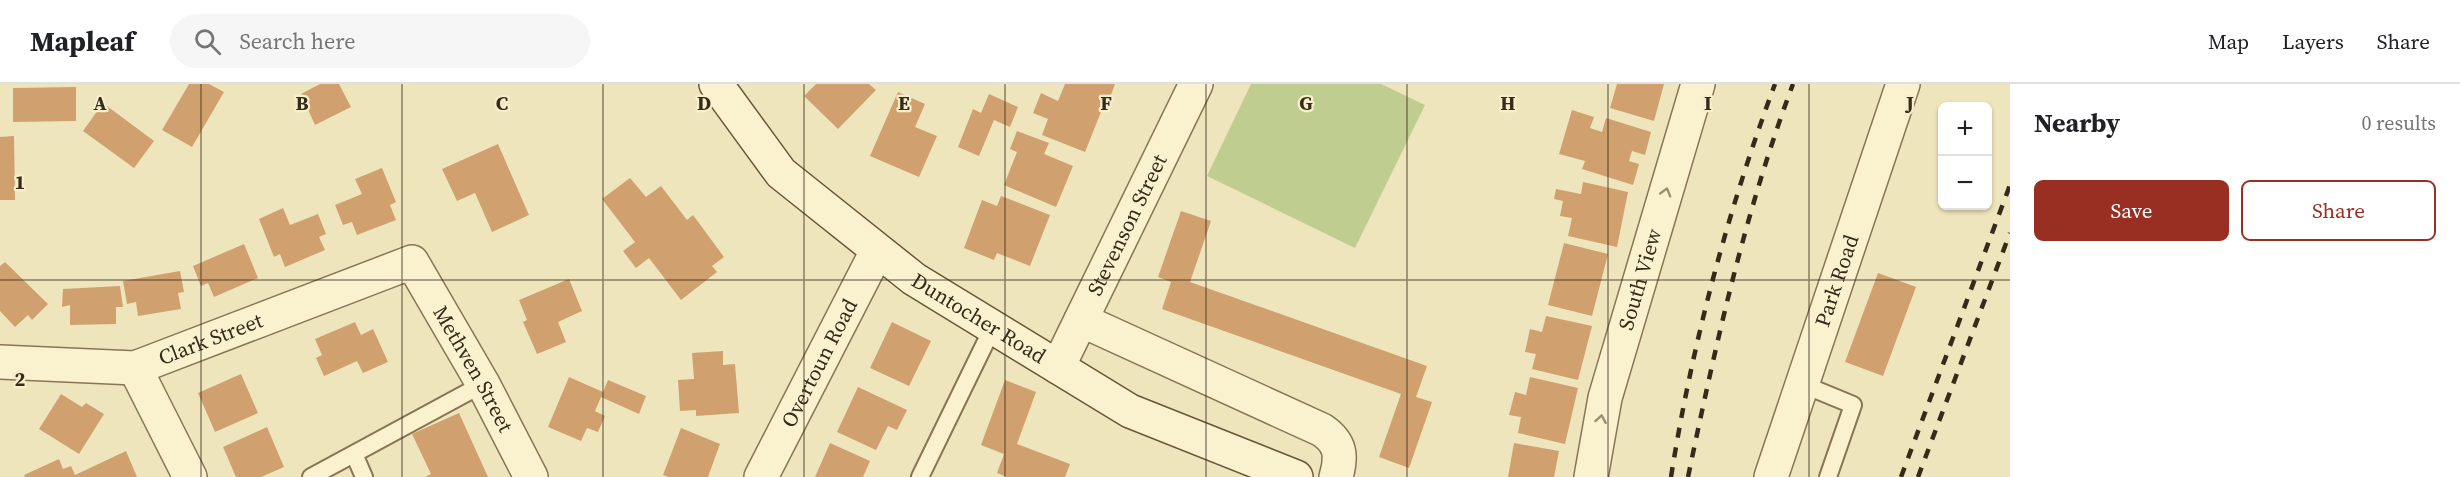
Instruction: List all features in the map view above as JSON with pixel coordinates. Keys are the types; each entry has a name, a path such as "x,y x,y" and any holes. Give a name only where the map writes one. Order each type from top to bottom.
{"street":[{"name":"Duntocher Road","path":"716,84 781,173 914,279 1130,411 1296,477"},
{"name":"Stevenson Street","path":"1058,367 1196,84"},
{"name":"South View","path":"1591,477 1605,398 1698,84"},
{"name":"Park Road","path":"1771,477 1903,84"},
{"name":"Overtoun Road","path":"761,477 877,251"},
{"name":"Clark Street","path":"0,362 135,368 412,262"},
{"name":"Methven Street","path":"412,262 483,384 531,477"},
{"path":"1081,320 1322,430 1336,442 1340,451 1336,477"},
{"path":"135,368 190,477"}],"lane":[{"path":"920,477 993,327"},
{"path":"311,477 483,384"},
{"path":"1802,384 1853,405 1828,477"},
{"path":"354,454 364,477"}],"green space":[{"path":"1251,84 1381,84 1425,105 1355,248 1207,176"}],"building":[{"path":"189,84 209,84 224,92 192,147 162,130"},
{"path":"320,84 339,84 351,107 315,125 301,94"},
{"path":"816,84 869,84 876,90 838,129 804,96"},
{"path":"1065,84 1115,84 1108,103 1105,102 1085,152 1042,135 1048,119 1033,113 1041,93 1058,101"},
{"path":"1617,84 1664,84 1654,121 1610,108"},
{"path":"76,87 76,121 13,122 13,88"},
{"path":"898,92 925,104 915,127 937,136 919,177 870,156"},
{"path":"989,94 1018,107 1010,127 994,120 979,156 958,147 973,109 981,113"},
{"path":"103,103 154,141 134,168 83,131"},
{"path":"1572,110 1594,117 1590,128 1602,132 1606,118 1651,132 1645,155 1632,151 1629,161 1639,164 1633,185 1582,169 1585,161 1559,154"},
{"path":"1017,131 1049,143 1044,154 1073,166 1056,207 1004,185 1017,152 1010,149"},
{"path":"14,136 15,200 0,200 0,137"},
{"path":"498,144 529,215 492,232 475,193 457,201 442,169"},
{"path":"382,168 396,202 390,205 396,220 357,235 352,222 343,225 335,205 362,194 355,179"},
{"path":"630,178 646,197 661,186 687,220 693,215 724,257 712,266 717,272 681,300 649,258 636,268 623,251 635,242 602,199"},
{"path":"1583,182 1628,192 1617,247 1568,236 1572,218 1560,216 1563,201 1554,199 1556,189 1581,194"},
{"path":"1001,196 1050,215 1030,266 997,253 994,260 964,248 982,200 997,206"},
{"path":"283,208 290,225 318,214 326,234 319,237 325,250 285,267 280,254 274,257 259,219"},
{"path":"1181,211 1211,221 1190,282 1427,366 1416,397 1432,402 1409,468 1379,457 1401,394 1162,309 1171,282 1158,277"},
{"path":"1564,243 1608,254 1592,316 1548,305"},
{"path":"244,244 258,278 214,297 208,283 201,286 193,266"},
{"path":"5,262 48,304 32,320 28,315 15,327 0,311 0,266"},
{"path":"180,271 184,292 178,293 181,309 138,316 136,302 127,304 123,281"},
{"path":"1878,273 1916,287 1883,376 1845,362"},
{"path":"569,279 582,311 558,322 566,342 537,354 523,322 527,320 519,300"},
{"path":"120,286 123,307 116,307 116,324 70,325 70,305 62,307 63,289"},
{"path":"1546,316 1592,326 1578,380 1532,369 1536,354 1525,352 1530,329 1542,332"},
{"path":"355,322 361,335 373,329 388,362 363,373 357,361 324,376 316,358 322,355 315,339"},
{"path":"892,322 931,341 909,386 870,368"},
{"path":"723,351 723,365 735,364 739,413 696,416 696,410 680,411 678,380 694,379 692,353"},
{"path":"241,374 258,413 215,432 198,393"},
{"path":"569,377 603,392 608,380 646,396 639,414 601,397 595,411 605,416 598,432 587,428 581,441 548,427"},
{"path":"1530,377 1578,388 1565,444 1518,433 1521,417 1509,415 1515,392 1526,395"},
{"path":"1005,380 1036,392 1017,444 1070,464 1065,477 1007,477 997,473 1004,454 981,445"},
{"path":"858,387 907,410 897,430 888,426 876,450 837,432"},
{"path":"61,394 82,407 86,403 104,414 79,454 39,429"},
{"path":"459,413 488,477 425,477 431,474 412,434"},
{"path":"267,427 284,467 261,477 236,477 223,447"},
{"path":"681,428 720,444 708,477 663,475"},
{"path":"830,443 870,461 863,477 815,477"},
{"path":"1514,443 1559,451 1554,477 1508,477"},
{"path":"126,451 137,477 25,477 24,475 59,459 63,469 71,466 75,475"}],"railway":[{"path":"1671,477 1690,377 1713,278 1742,180 1775,84"},
{"path":"1688,477 1709,377 1746,229 1793,84"},
{"path":"1901,477 2010,185"},
{"path":"1918,477 2010,233"}]}
